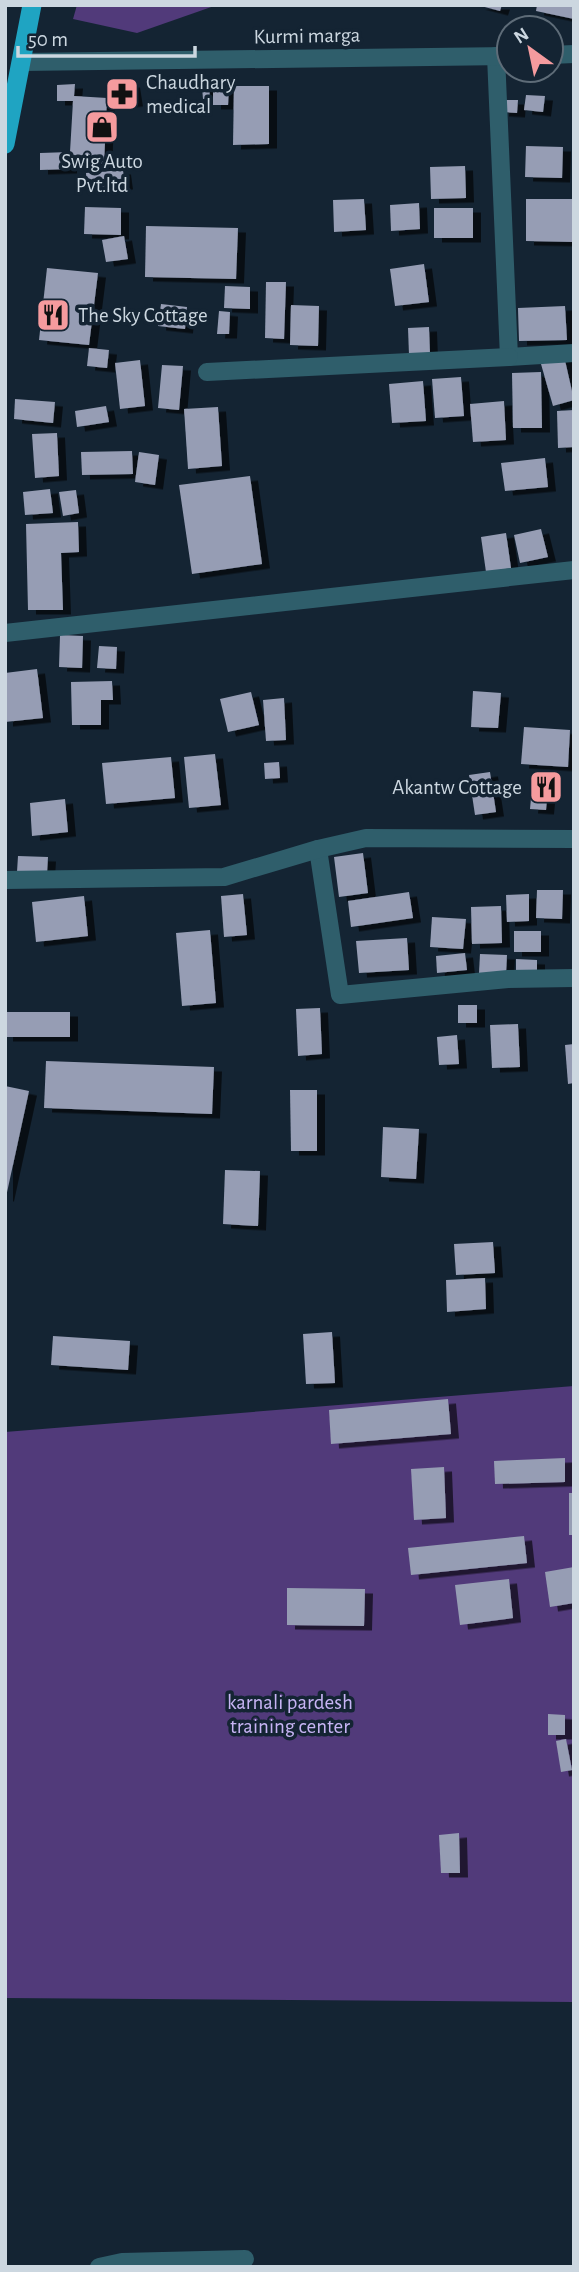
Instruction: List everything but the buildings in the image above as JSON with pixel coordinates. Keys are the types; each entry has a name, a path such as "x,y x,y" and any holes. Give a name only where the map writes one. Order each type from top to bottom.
{"highway":[{"path":"5,144 32,5"}],"street":[{"name":"Kurmi marga","path":"21,62 495,56"},
{"path":"503,84 509,357"},
{"path":"207,372 574,353"},
{"path":"5,633 574,570"},
{"path":"5,880 224,877 318,849 366,838 574,839"},
{"path":"318,849 340,995 508,979 574,978"},
{"path":"99,2267 122,2262 245,2259"}],"green space":[{"path":"77,5 217,5 137,33 73,19"},
{"name":"karnali pardesh training center","path":"574,1386 574,2002 5,1998 5,1432"}],"place":[{"name":"Chaudhary medical","path":"122,94"},
{"name":"Swig Auto Pvt.ltd","path":"102,127"},
{"name":"The Sky Cottage","path":"53,315"},
{"name":"Akantw Cottage","path":"546,787"}]}
